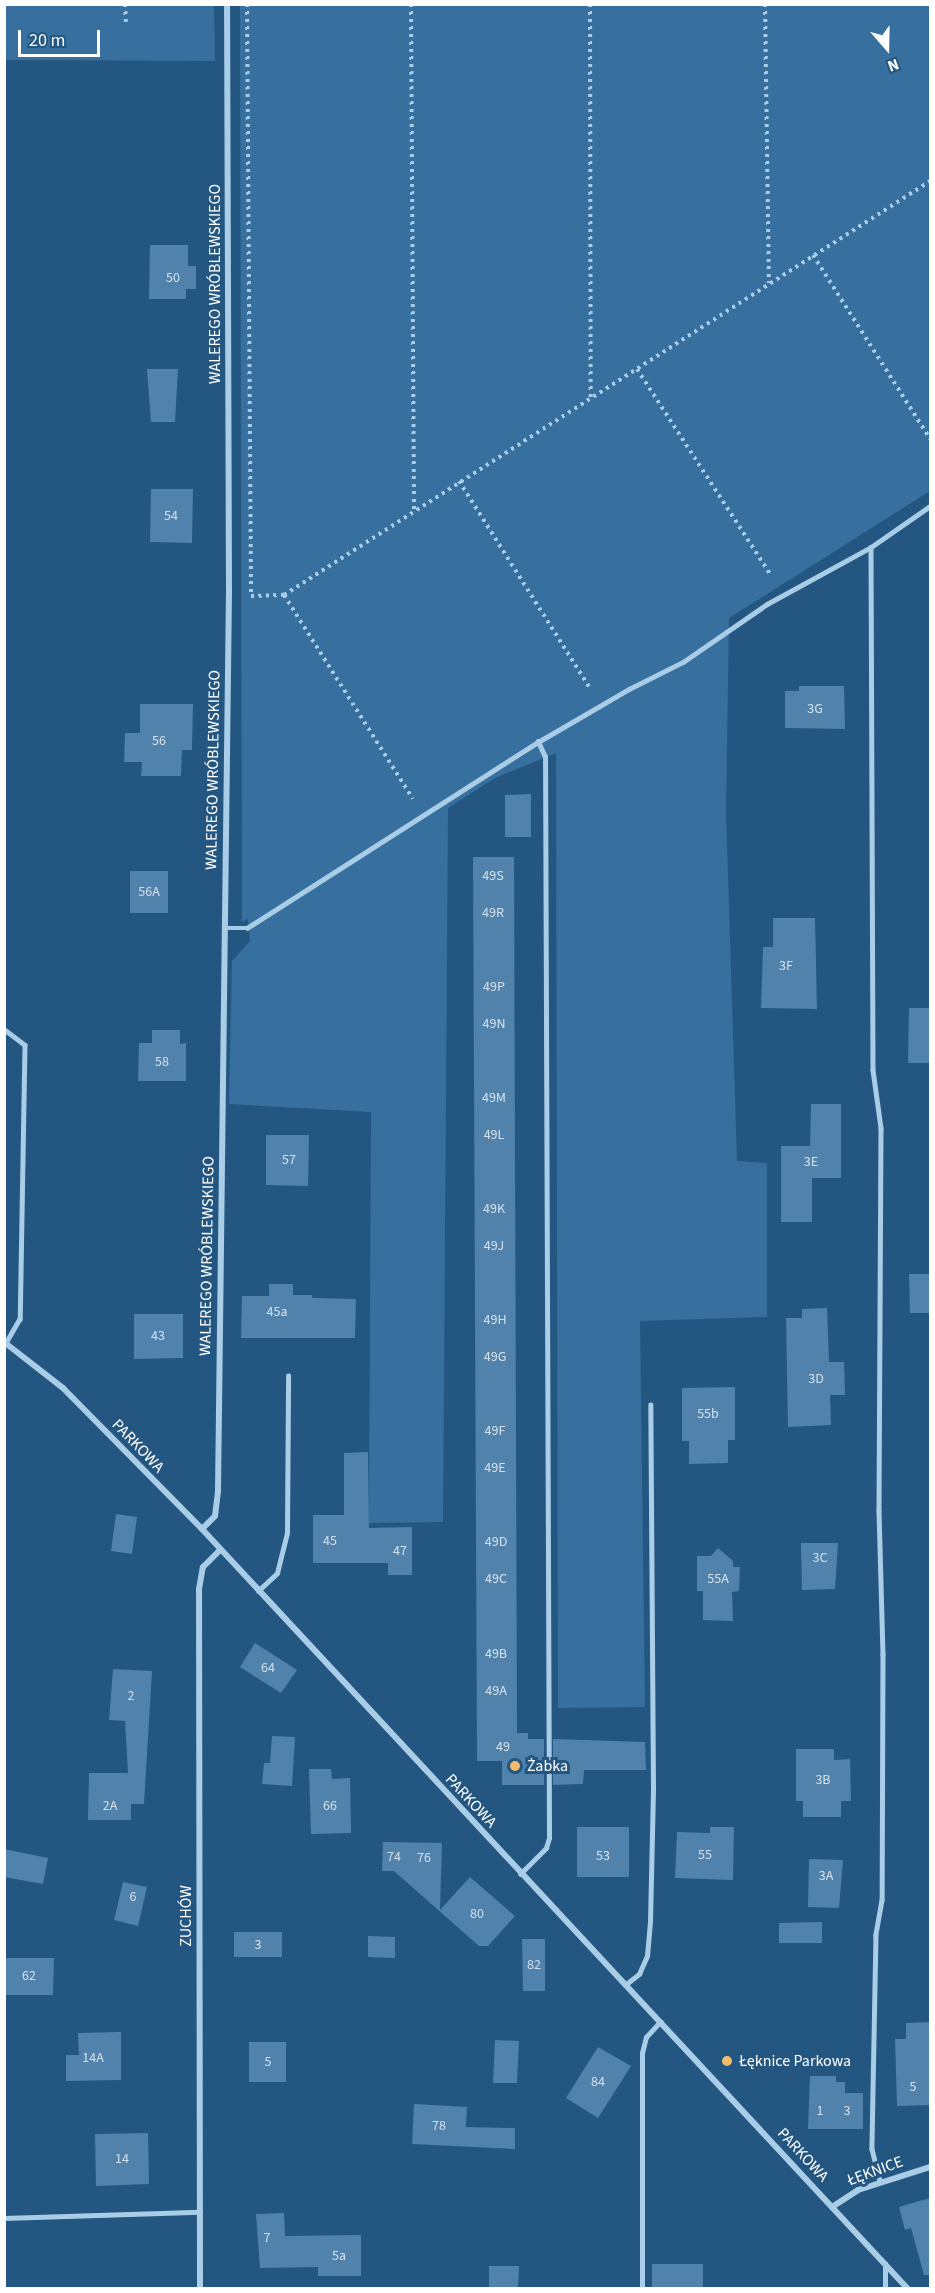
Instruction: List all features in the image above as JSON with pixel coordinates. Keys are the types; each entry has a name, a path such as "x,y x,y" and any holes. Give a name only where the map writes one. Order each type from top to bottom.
{"street":[{"name":"WALEREGO WRÓBLEWSKIEGO","path":"202,1529 214,1516 218,1491 229,592 227,4"},
{"name":"PARKOWA","path":"5,1342 63,1388 202,1529 907,2289"},
{"name":"ZUCHÓW","path":"201,2289 199,1589 203,1567 220,1550"},
{"name":"ŁĘKNICE","path":"832,2207 880,2181 930,2166"}],"lane":[{"path":"224,928 247,928 538,742 628,689 683,662 767,604 871,547 930,506"},
{"path":"871,547 873,1070 881,1150 879,1511 883,1654 882,1900 876,1935 872,2138 880,2181"},
{"path":"520,1874 546,1848 549,1838 544,757 538,742"},
{"path":"4,1029 25,1045 20,1319 5,1342"},
{"path":"258,1591 277,1573 287,1533 288,1376"},
{"path":"626,1985 639,1974 647,1956 650,1922 653,1789 650,1405"},
{"path":"642,2289 642,2053 646,2037 660,2022"},
{"path":"4,2218 200,2212"},
{"path":"885,2264 885,2289"}],"path":[{"path":"125,4 126,22"},
{"path":"247,4 251,596 284,595 414,509 930,181"},
{"path":"411,4 414,509"},
{"path":"590,4 591,397"},
{"path":"765,4 769,283"},
{"path":"813,255 930,439"},
{"path":"637,369 771,575"},
{"path":"459,481 591,690"},
{"path":"284,595 413,799"}],"shaded area":[{"path":"5,4 214,5 215,61 5,60"},
{"path":"240,5 930,5 930,491 729,618 726,812 737,1161 767,1163 767,1317 640,1321 645,1707 558,1708 556,753 495,778 448,808 443,1522 369,1523 371,1112 229,1104 232,961 250,941 248,919 242,922"}],"building":[{"path":"150,245 188,245 188,266 196,266 196,289 186,289 186,299 149,299"},
{"path":"147,369 178,369 175,422 151,422"},
{"path":"151,489 193,489 192,543 150,542"},
{"path":"799,686 844,686 845,729 785,728 785,691 799,691"},
{"path":"140,704 193,704 192,750 182,750 181,776 141,776 142,762 124,762 125,733 140,733"},
{"path":"531,794 531,837 505,837 505,795"},
{"path":"473,857 514,857 517,1733 528,1733 528,1739 544,1739 544,1785 502,1785 502,1761 477,1761"},
{"path":"130,871 168,871 168,913 130,913"},
{"path":"773,918 815,918 817,1009 761,1008 763,947 773,947"},
{"path":"909,1008 930,1008 930,1063 908,1063"},
{"path":"152,1030 180,1030 180,1044 186,1043 186,1081 138,1081 139,1043 152,1043"},
{"path":"811,1104 841,1104 841,1178 812,1178 812,1222 781,1222 781,1146 810,1146"},
{"path":"266,1135 309,1135 308,1186 266,1185"},
{"path":"909,1274 930,1274 930,1313 910,1313"},
{"path":"269,1284 293,1284 293,1295 356,1299 355,1338 241,1338 242,1296 269,1296"},
{"path":"827,1308 829,1362 844,1362 845,1395 830,1395 831,1425 788,1427 786,1318 802,1318 802,1309"},
{"path":"134,1314 183,1314 183,1358 134,1359"},
{"path":"735,1387 735,1440 728,1440 728,1463 689,1464 689,1441 682,1441 682,1388"},
{"path":"368,1452 369,1528 412,1527 412,1575 388,1575 388,1563 313,1563 313,1515 344,1515 344,1453"},
{"path":"116,1514 137,1517 132,1554 111,1551"},
{"path":"801,1543 838,1543 835,1589 802,1590"},
{"path":"718,1548 733,1561 733,1567 740,1567 739,1591 732,1592 733,1621 703,1620 703,1591 697,1591 697,1556 711,1556"},
{"path":"255,1643 297,1670 281,1693 240,1667"},
{"path":"113,1669 152,1671 144,1804 131,1804 131,1820 88,1820 89,1773 128,1773 125,1721 109,1720"},
{"path":"272,1736 295,1737 292,1786 262,1784 264,1763 270,1763"},
{"path":"553,1739 645,1742 646,1770 584,1770 583,1784 553,1785"},
{"path":"796,1749 834,1749 834,1760 850,1759 851,1801 841,1801 841,1817 803,1817 803,1801 796,1801"},
{"path":"309,1769 331,1769 332,1779 350,1778 351,1833 311,1834"},
{"path":"577,1827 629,1827 629,1877 577,1877"},
{"path":"710,1827 734,1827 733,1880 675,1878 677,1832 710,1833"},
{"path":"383,1842 442,1843 440,1910 470,1877 515,1916 488,1946 479,1946 394,1871 382,1871"},
{"path":"4,1849 48,1858 43,1884 4,1877"},
{"path":"809,1859 843,1860 839,1908 808,1907"},
{"path":"123,1882 147,1887 138,1926 114,1920"},
{"path":"822,1922 822,1943 779,1943 779,1923"},
{"path":"234,1932 282,1932 282,1957 234,1957"},
{"path":"368,1936 395,1937 395,1958 368,1957"},
{"path":"522,1939 545,1939 545,1991 523,1991"},
{"path":"4,1958 54,1958 53,1995 4,1995"},
{"path":"930,2022 930,2105 897,2106 895,2039 906,2039 906,2023"},
{"path":"121,2032 121,2080 66,2081 66,2055 79,2055 78,2033"},
{"path":"495,2040 519,2041 517,2083 493,2083"},
{"path":"249,2042 286,2042 286,2082 249,2082"},
{"path":"598,2047 631,2066 598,2118 566,2098"},
{"path":"810,2076 836,2076 836,2082 845,2082 845,2093 863,2093 863,2129 808,2129"},
{"path":"414,2104 467,2107 466,2127 515,2128 515,2149 412,2144"},
{"path":"148,2133 149,2184 96,2186 95,2134"},
{"path":"930,2198 930,2275 924,2275 911,2228 905,2230 899,2207"},
{"path":"284,2213 285,2236 361,2235 361,2276 318,2276 318,2267 260,2268 256,2214"},
{"path":"652,2264 703,2264 703,2289 652,2289"},
{"path":"489,2266 519,2266 518,2289 489,2289"}],"place":[{"name":"Żabka","path":"515,1766"},
{"name":"Łęknice Parkowa","path":"727,2061"}]}
